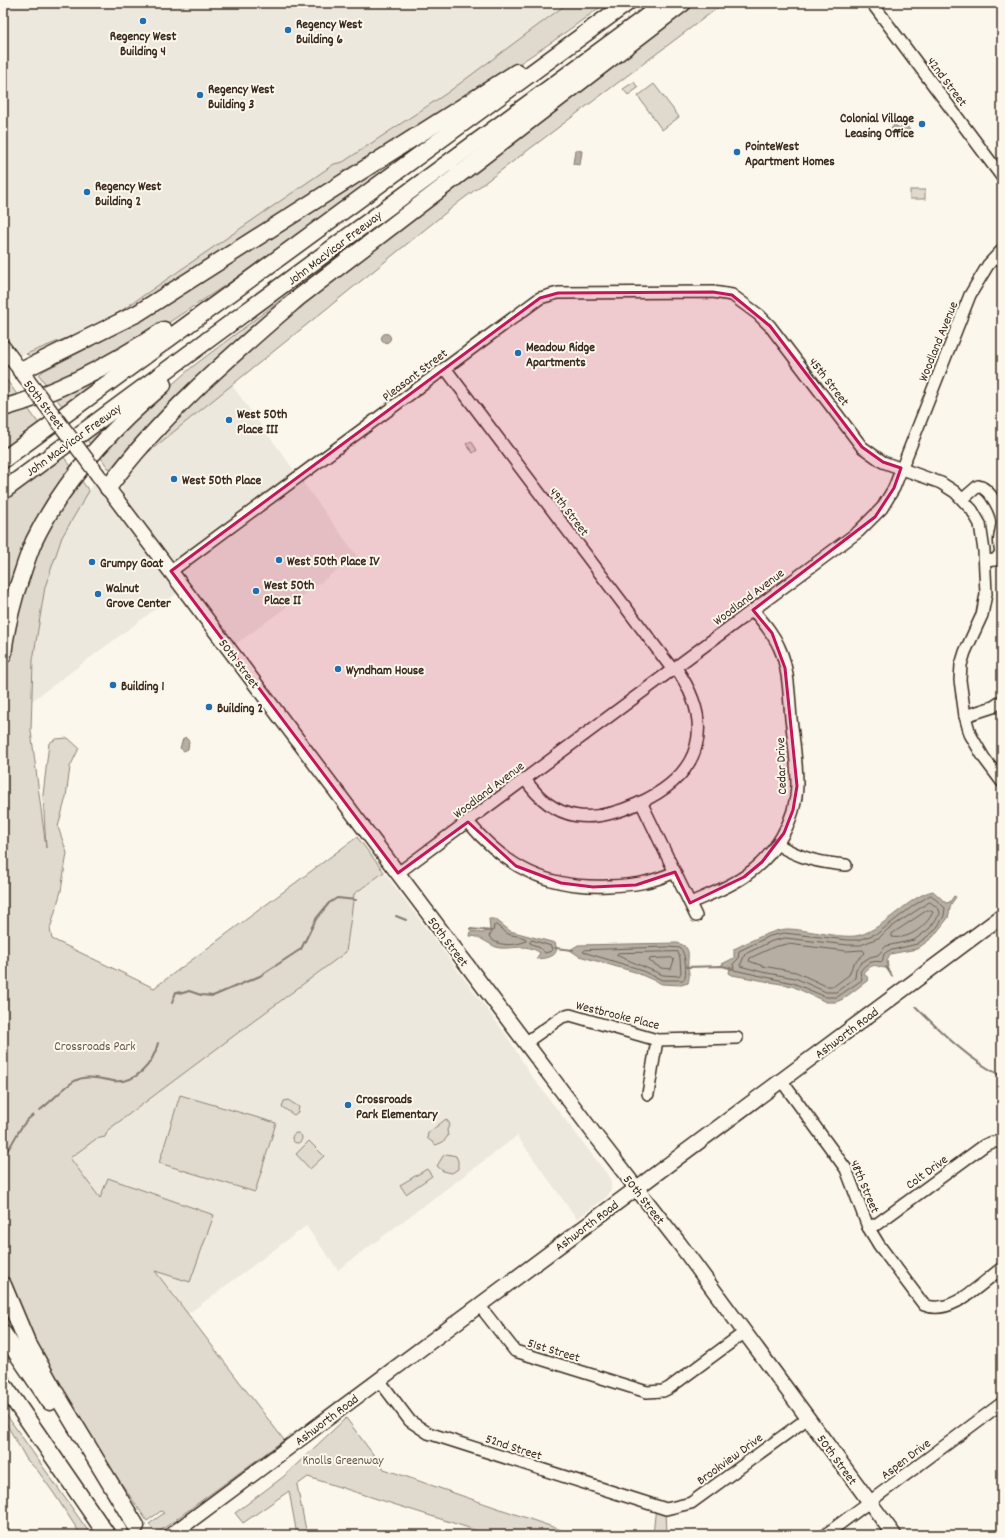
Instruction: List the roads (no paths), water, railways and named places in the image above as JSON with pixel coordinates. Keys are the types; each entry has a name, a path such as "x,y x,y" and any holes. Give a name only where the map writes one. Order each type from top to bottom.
{"highway":[{"name":"John MacVicar Freeway","path":"3,460 340,215 627,3"},
{"path":"24,376 138,313 627,3"},
{"name":"John MacVicar Freeway","path":"3,491 665,3"},
{"path":"108,488 124,466 184,402 248,340 298,298 683,3"},
{"path":"3,408 27,401 78,381 137,348 340,215"},
{"path":"3,655 11,611 34,541 55,505 81,466 112,432 147,399 284,284"},
{"path":"3,1285 27,1342 139,1531"},
{"path":"3,1332 139,1531"},
{"path":"3,1384 107,1535"},
{"path":"3,1388 16,1403"}],"main road":[{"name":"50th Street","path":"3,347 525,1043 745,1332 894,1535"},
{"name":"Ashworth Road","path":"173,1533 1002,916"}],"street":[{"name":"42nd Street","path":"872,3 1002,177"},
{"name":"Woodland Avenue","path":"398,873 858,532 875,517 894,488 970,295 988,265 1002,250"},
{"name":"Pleasant Street","path":"171,571 533,302 547,295 558,293 706,292 732,296 742,302"},
{"name":"45th Street","path":"742,302 770,326 862,447 883,462 941,483 963,499 972,510 980,524 986,594 984,607 961,665 960,680 965,716 973,743 1002,782"},
{"name":"49th Street","path":"445,368 674,669 693,697 697,713 698,729 696,746 690,761 681,775 669,787 641,802 611,815 595,817 579,816 556,809 542,800 525,779"},
{"path":"963,499 973,489 978,486 982,486 990,496 1001,518 1002,525 998,541 1001,553 995,560 984,561"},
{"name":"Cedar Drive","path":"690,902 744,877 762,862 784,833 793,810 797,786 796,762 786,668 780,649 772,633 753,610"},
{"path":"965,716 993,707 1002,701"},
{"path":"641,802 696,916"},
{"path":"468,822 490,847 516,866 545,879 561,883 593,887 636,885 650,882 675,872"},
{"path":"777,844 789,852 811,861 846,865"},
{"name":"Westbrooke Place","path":"525,1043 562,1017 570,1015 657,1040 737,1038"},
{"path":"648,1094 657,1040"},
{"name":"48th Street","path":"781,1080 846,1169 868,1227 924,1305 931,1308 940,1308 954,1304 1002,1268"},
{"name":"Colt Drive","path":"868,1227 877,1224 985,1145 993,1142 1002,1142"},
{"name":"51st Street","path":"479,1305 516,1351 640,1390 654,1393 669,1388 745,1332"},
{"name":"52nd Street","path":"379,1380 410,1421 428,1433 662,1508"},
{"name":"Aspen Drive","path":"825,1535 1002,1403"},
{"name":"Brookview Drive","path":"662,1508 672,1509 691,1503 808,1418"}],"water":[{"path":"894,125 900,128 906,125 911,131 901,139 898,139 891,129"},
{"path":"575,150 582,151 580,165 573,164"},
{"path":"384,334 388,334 390,338 388,342 384,342 382,340 382,336"},
{"path":"185,737 189,741 188,749 184,751 180,748"},
{"path":"933,891 946,903 950,902 954,896 956,897 951,904 948,918 933,937 917,949 890,954 887,960 888,967 883,968 873,966 868,969 864,973 868,978 867,981 843,999 836,1002 826,1002 792,986 732,975 729,973 730,968 722,966 722,964 734,958 734,949 775,931 795,929 845,936 860,935 879,926 915,899"},
{"path":"489,919 495,919 510,931 555,943 555,954 536,959 540,953 530,948 500,948 474,936 470,936 471,931 482,933 490,930"},
{"path":"677,943 685,947 688,952 689,981 688,983 681,985 662,984 635,972 579,956 570,950 578,945"}],"waterway":[{"path":"172,1003 176,992 183,993 189,991 201,995 213,996 260,976 301,949 316,919 329,903 337,898 356,900"},
{"path":"396,916 406,920"},
{"path":"470,929 492,931"},
{"path":"555,948 573,950"},
{"path":"686,967 722,966 733,969"},
{"path":"886,967 892,976"},
{"path":"916,1007 967,1054 990,1070 1002,1076"},
{"path":"40,1110 73,1082 83,1078 121,1081 136,1076 148,1065 156,1051 158,1043"},
{"path":"3,1156 11,1146 20,1129 33,1115"}],"place":[{"name":"Regency West Building 4","path":"143,21"},
{"name":"Regency West Building 6","path":"288,30"},
{"name":"Regency West Building 3","path":"200,95"},
{"name":"Colonial Village Leasing Office","path":"922,124"},
{"name":"PointeWest Apartment Homes","path":"737,152"},
{"name":"Regency West Building 2","path":"87,192"},
{"name":"Meadow Ridge Apartments","path":"518,353"},
{"name":"West 50th Place III","path":"229,420"},
{"name":"West 50th Place","path":"174,479"},
{"name":"West 50th Place IV","path":"279,560"},
{"name":"Grumpy Goat","path":"92,562"},
{"name":"West 50th Place II","path":"256,591"},
{"name":"Walnut Grove Center","path":"98,594"},
{"name":"Wyndham House","path":"338,669"},
{"name":"Building 1","path":"113,685"},
{"name":"Building 2","path":"209,707"},
{"name":"Crossroads Park Elementary","path":"348,1105"}],"park label":[{"name":"Crossroads Park","path":"95,1045"},
{"name":"Knolls Greenway","path":"343,1459"}]}
